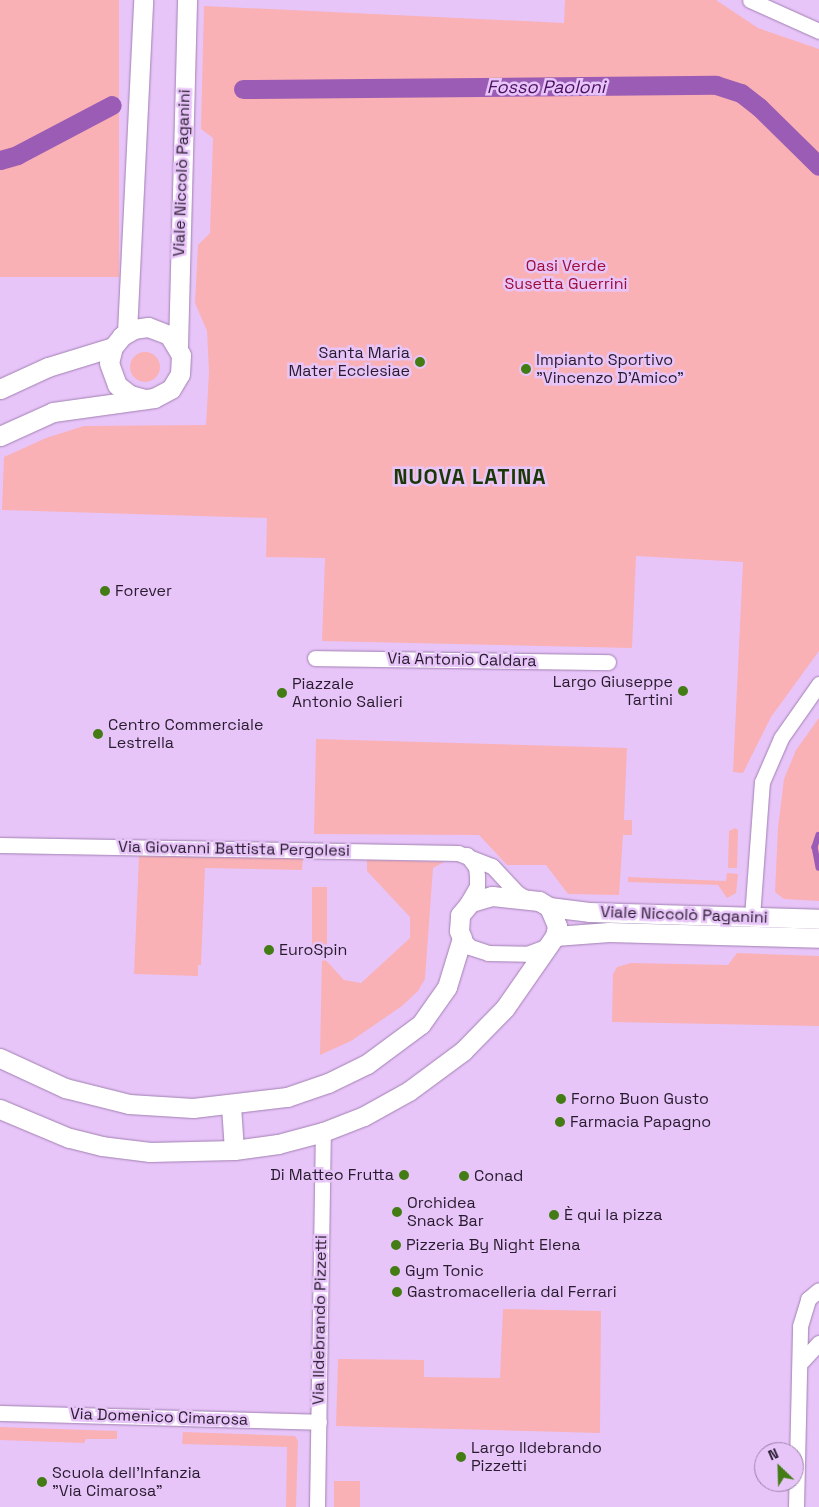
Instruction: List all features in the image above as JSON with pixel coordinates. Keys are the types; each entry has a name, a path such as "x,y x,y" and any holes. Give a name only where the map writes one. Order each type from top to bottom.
{"street":[{"path":"127,332 143,0"},
{"name":"Viale Niccolò Paganini","path":"0,436 34,418 62,409 145,399 163,394 176,382 182,364 178,346 187,0"},
{"path":"750,0 819,31"},
{"path":"145,399 130,395 113,378 109,362 113,347 127,332 141,327 156,328 169,335 178,346"},
{"path":"0,389 48,367 113,347"},
{"name":"Via Antonio Caldara","path":"315,658 608,662"},
{"path":"752,917 762,782 782,738 819,684"},
{"name":"Via Giovanni Battista Pergolesi","path":"0,845 445,852 467,855 492,866 513,889 527,899"},
{"path":"0,1058 53,1083 120,1102 167,1108 231,1106 275,1099 317,1088 356,1070 392,1048 421,1024 437,1006 453,973 462,938 458,922 477,886 476,867 467,855"},
{"name":"Viale Niccolò Paganini","path":"465,907 481,897 527,899 549,907 589,912 819,919"},
{"path":"0,1109 52,1132 102,1146 170,1152 234,1150 278,1144 323,1132 382,1106 452,1061 502,1012 558,926 549,907"},
{"name":"Viale Niccolò Paganini","path":"462,938 470,947 488,953 527,954 550,941 601,932 819,938"},
{"path":"231,1106 234,1150"},
{"name":"Via Ildebrando Pizzetti","path":"317,1507 323,1132"},
{"path":"796,1507 802,1361 799,1340 804,1310 808,1299 819,1290"},
{"path":"802,1361 819,1343"},
{"path":"802,1361 819,1361"},
{"name":"Via Domenico Cimarosa","path":"0,1412 318,1422"}],"green space":[{"path":"0,0 119,0 119,277 0,277"},
{"name":"Oasi Verde Susetta Guerrini","path":"565,0 716,0 758,28 819,49 819,651 771,717 743,773 733,772 743,562 636,556 632,648 322,641 325,558 266,557 267,518 2,510 4,457 46,438 84,426 206,425 209,372 207,331 195,303 198,245 210,233 213,138 201,129 204,6 564,23"},
{"path":"145,352 156,356 160,367 156,378 145,382 134,378 130,367 134,356"},
{"path":"819,718 819,901 784,899 775,892 778,828 784,779 796,750"},
{"path":"316,739 627,748 624,820 632,820 632,835 623,835 619,895 568,894 546,865 507,865 479,835 314,834"},
{"path":"735,828 738,830 737,868 728,868 729,831"},
{"path":"139,856 303,859 302,870 205,868 201,965 198,965 198,976 134,974"},
{"path":"367,860 444,862 433,868 425,979 418,991 402,1006 351,1041 320,1055 322,956 344,980 361,983 410,938 410,917 367,871"},
{"path":"727,873 738,874 736,893 727,898 718,885 628,882 628,877 726,881"},
{"path":"312,887 327,887 327,953 312,953"},
{"path":"737,953 819,956 819,1026 612,1022 613,974 617,967 631,963 728,965"},
{"path":"503,1309 601,1311 600,1433 336,1426 338,1359 424,1360 424,1377 500,1378"},
{"path":"0,1427 117,1431 117,1439 86,1439 84,1443 0,1440"},
{"path":"183,1432 295,1436 298,1441 296,1507 286,1507 287,1447 182,1444"},
{"path":"334,1481 360,1481 360,1507 334,1507"}],"waterway":[{"name":"Fosso Paoloni","path":"243,89 716,85 741,93 759,107 819,166"},
{"name":"Fosso Paoloni","path":"0,160 17,155 112,105"},
{"path":"819,835 815,847 819,868"}],"place":[{"name":"Santa Maria Mater Ecclesiae","path":"420,362"},
{"name":"Impianto Sportivo \"Vincenzo D'Amico\"","path":"526,369"},
{"name":"Forever","path":"105,591"},
{"name":"Largo Giuseppe Tartini","path":"683,691"},
{"name":"Piazzale Antonio Salieri","path":"282,693"},
{"name":"Centro Commerciale Lestrella","path":"98,734"},
{"name":"EuroSpin","path":"269,950"},
{"name":"Forno Buon Gusto","path":"561,1099"},
{"name":"Farmacia Papagno","path":"560,1122"},
{"name":"Di Matteo Frutta","path":"404,1175"},
{"name":"Conad","path":"464,1176"},
{"name":"Orchidea Snack Bar","path":"397,1212"},
{"name":"È qui la pizza","path":"554,1215"},
{"name":"Pizzeria By Night Elena","path":"396,1245"},
{"name":"Gym Tonic","path":"395,1271"},
{"name":"Gastromacelleria dal Ferrari","path":"397,1292"},
{"name":"Largo Ildebrando Pizzetti","path":"461,1457"},
{"name":"Scuola dell'Infanzia \"Via Cimarosa\"","path":"42,1482"}],"district":[{"name":"NUOVA LATINA","path":"470,477"}]}
